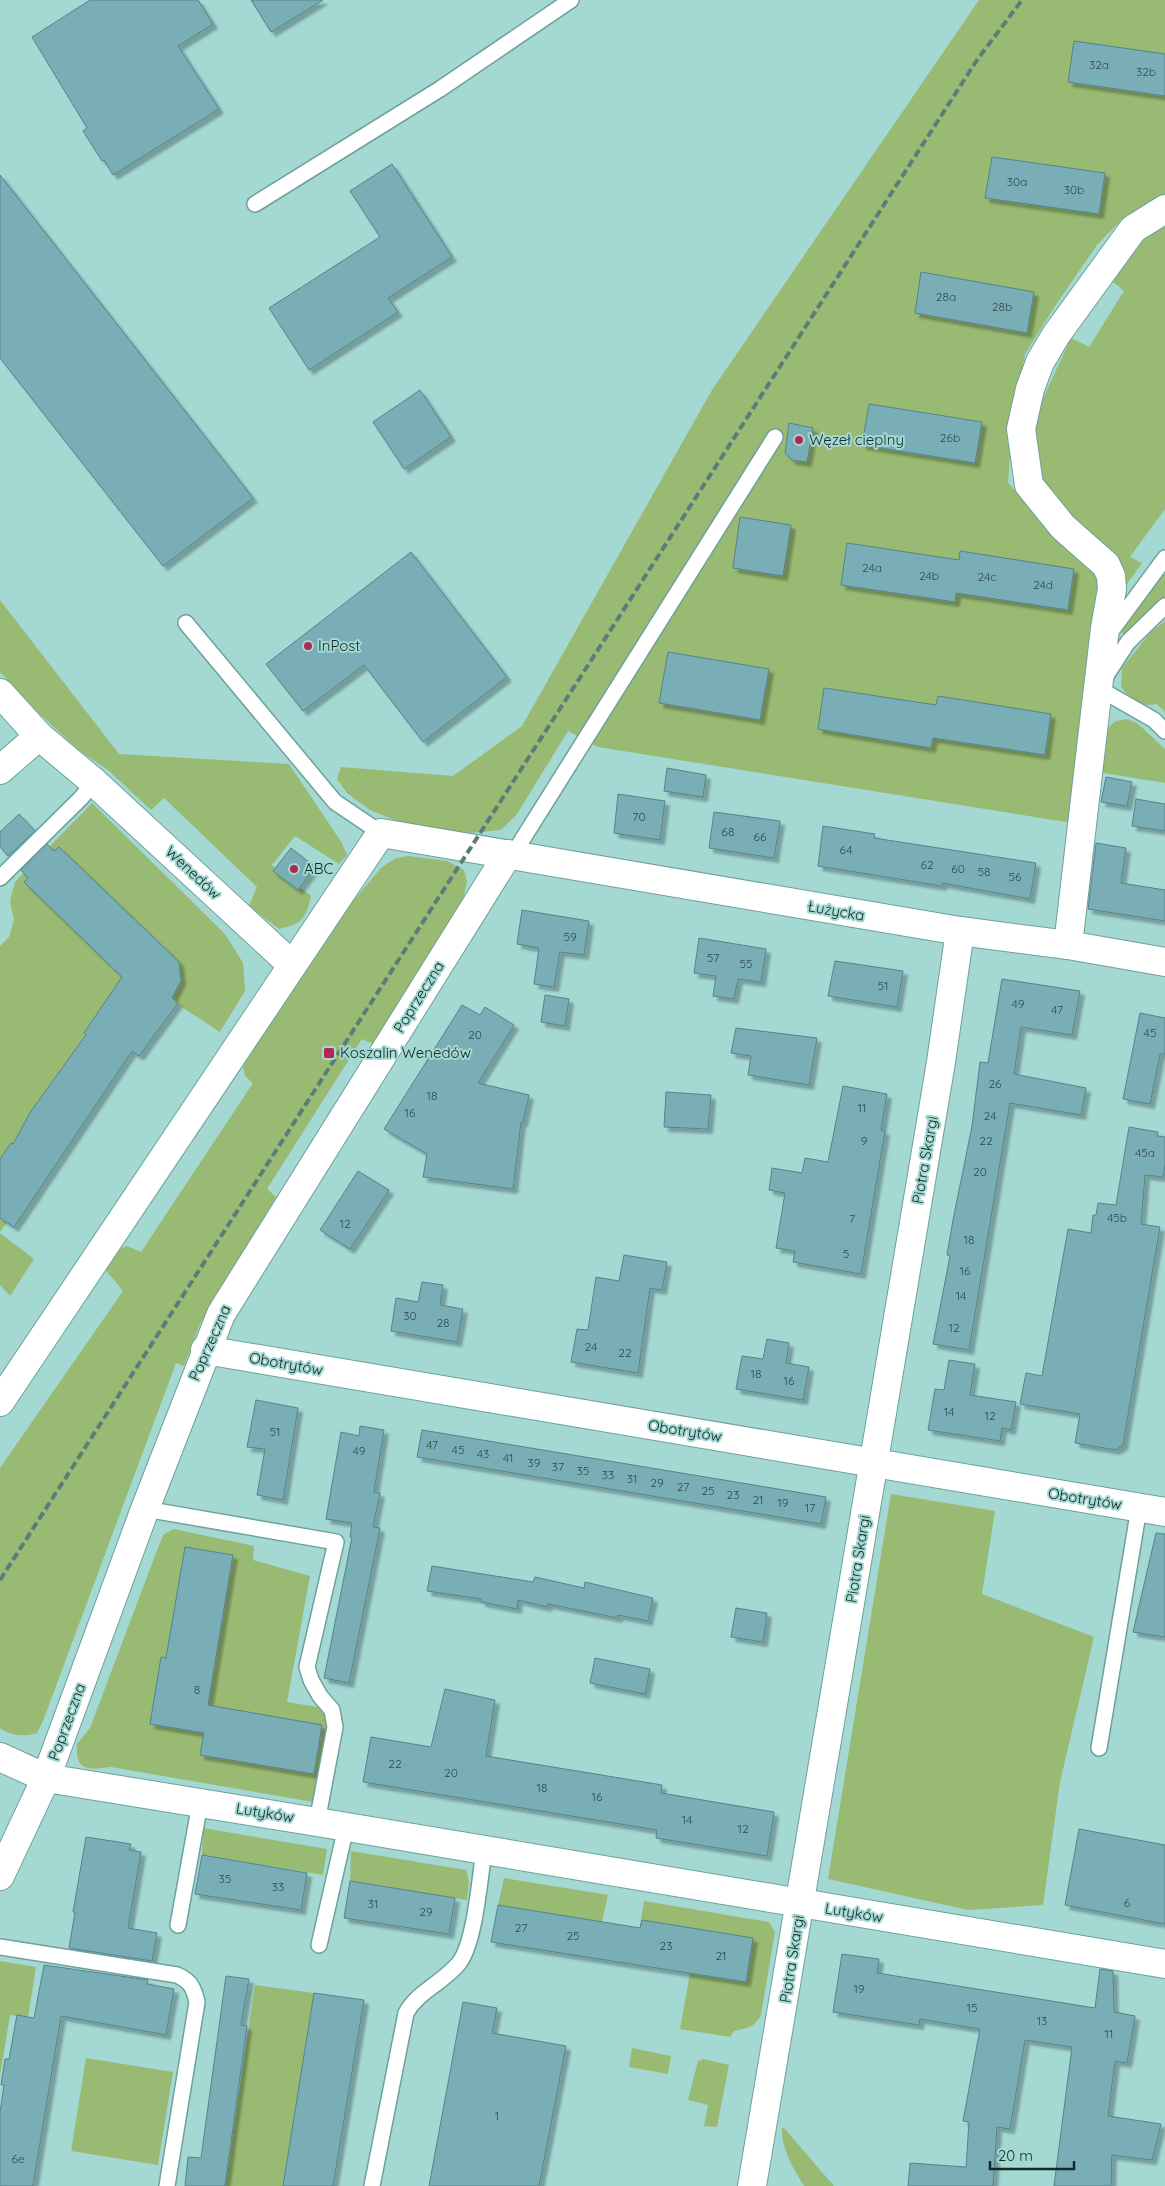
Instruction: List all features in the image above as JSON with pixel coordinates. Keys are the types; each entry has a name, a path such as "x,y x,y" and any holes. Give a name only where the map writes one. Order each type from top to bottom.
{"street":[{"path":"1068,945 1103,641 1112,589 1111,576 1106,565 1063,527 1029,485 1021,429 1030,389 1040,362 1056,335 1133,229 1165,209"},
{"name":"Wenedów","path":"0,693 39,736 94,782 291,964"},
{"path":"0,770 39,736"},
{"path":"0,1402 291,964 381,834"},
{"name":"Łużycka","path":"381,834 960,932 1068,945 1165,962"},
{"name":"Poprzeczna","path":"0,1876 46,1778 145,1509 221,1314 510,855"},
{"name":"Piotra Skargi","path":"752,2186 941,1062 960,932"},
{"name":"Obotrytów","path":"206,1350 1152,1510"},
{"path":"0,1757 46,1778"},
{"name":"Lutyków","path":"46,1778 1165,1964"}],"lane":[{"path":"255,204 440,90 571,0"},
{"path":"510,855 775,437"},
{"path":"1103,641 1165,558"},
{"path":"1165,606 1128,642 1098,688 1154,720 1165,731"},
{"path":"186,623 335,802 381,834"},
{"path":"0,878 81,798 94,782"},
{"path":"145,1509 336,1542 307,1668 320,1696 332,1710 335,1727 317,1822"},
{"path":"1099,1748 1152,1510"},
{"path":"178,1925 200,1803"},
{"path":"319,1945 346,1827"},
{"path":"372,2186 406,2013 412,2000 446,1976 460,1962 469,1940 484,1850"},
{"path":"0,1946 178,1975 187,1980 195,1990 197,2002 167,2186"}],"green space":[{"path":"979,0 1165,0 1165,199 1155,205 1126,215 1097,245 1025,354 1013,414 1008,483 1029,504 1071,539 1101,581 1072,823 598,747 568,731 517,814 501,830 469,833 404,824 370,810 347,793 337,779 341,767 453,776 522,726 712,390"},
{"path":"1165,220 1165,509 1130,557 1142,563 1120,594 1067,514 1038,477 1034,441 1038,409 1071,338 1089,347 1124,291 1111,280 1148,228"},
{"path":"1161,573 1165,575 1165,603 1124,635 1119,629"},
{"path":"0,600 119,754 289,764 342,843 347,855 339,864 295,836 272,865 311,896 302,919 293,925 279,929 249,906 257,887 164,798 151,810 108,770 80,751 32,707 0,672"},
{"path":"1165,621 1165,712 1157,704 1145,705 1136,702 1121,687 1122,668 1150,633"},
{"path":"1128,719 1138,724 1165,749 1165,783 1098,772 1103,744 1108,730 1116,721"},
{"path":"92,803 225,934 243,963 245,991 220,1032 163,995 0,1232 0,946 9,937 14,920 10,901 15,882"},
{"path":"408,856 447,861 464,870 467,882 463,899 373,1044 362,1039 267,1189 276,1197 200,1324 184,1366 176,1363 43,1721 37,1733 22,1735 9,1733 0,1728 0,1468 123,1291 105,1269 118,1250 127,1246 141,1252 253,1083 245,1076 243,1067 329,929 382,867 396,858"},
{"path":"0,1233 34,1259 10,1296 0,1285"},
{"path":"891,1494 995,1511 982,1594 1094,1637 1060,1782 1043,1905 968,1910 828,1879"},
{"path":"174,1529 254,1546 253,1560 310,1576 287,1702 323,1708 329,1726 313,1802 111,1767 90,1768 85,1767 78,1760 77,1744 90,1728 159,1545 164,1534"},
{"path":"203,1828 327,1849 323,1875 202,1855"},
{"path":"351,1851 466,1870 469,1881 467,1900 350,1881"},
{"path":"504,1878 608,1895 602,1922 498,1905"},
{"path":"644,1901 769,1922 775,1932 761,2015 756,2023 750,2027 734,2031 730,2037 680,2029 690,1973 634,1964"},
{"path":"0,1961 36,1967 28,2018 10,2015 0,2076"},
{"path":"255,1985 314,1993 283,2186 225,2186"},
{"path":"632,2048 671,2056 668,2074 629,2067"},
{"path":"86,2058 173,2072 158,2165 71,2151"},
{"path":"703,2059 729,2065 717,2127 704,2126 708,2105 688,2100 698,2061"},
{"path":"782,2128 834,2186 804,2186 792,2166 786,2151"}],"building":[{"path":"90,0 198,0 213,24 178,46 219,109 113,175 83,131 87,128 32,37"},
{"path":"251,0 323,0 271,32"},
{"path":"1074,41 1165,54 1165,96 1068,82"},
{"path":"992,157 1105,173 1099,214 985,198"},
{"path":"392,164 452,257 388,298 398,312 309,370 269,308 380,237 350,191"},
{"path":"0,175 253,498 163,566 0,358"},
{"path":"921,272 1034,292 1027,333 915,313"},
{"path":"420,390 451,437 404,469 373,422"},
{"path":"869,404 982,422 975,463 862,445"},
{"name":"Węzeł cieplny","path":"789,423 813,428 807,462 792,460 785,453"},
{"path":"740,517 791,525 783,576 733,568"},
{"path":"847,543 959,560 960,551 1074,569 1068,610 956,593 955,602 841,585"},
{"path":"411,552 507,677 423,742 364,665 303,711 266,664"},
{"path":"668,652 769,669 760,720 659,703"},
{"path":"824,688 936,705 938,696 1051,714 1045,755 933,738 931,748 818,729"},
{"path":"667,768 706,775 703,797 664,791"},
{"path":"1106,777 1132,782 1127,806 1101,802"},
{"path":"618,794 665,801 660,840 614,833"},
{"path":"1136,799 1165,804 1165,831 1132,826"},
{"path":"714,812 780,821 774,858 709,848"},
{"path":"19,814 35,831 8,856 0,847 0,832"},
{"path":"823,826 875,834 874,838 1036,863 1030,899 942,883 942,886 818,866"},
{"path":"1096,843 1126,848 1121,883 1165,890 1165,921 1088,909"},
{"path":"47,844 54,851 59,847 179,962 181,981 172,998 178,1003 139,1056 132,1051 14,1227 0,1218 0,1159 11,1143 13,1144 31,1111 86,1035 84,1033 122,977 24,882 28,878 21,870"},
{"name":"ABC","path":"291,848 315,867 298,890 273,871"},
{"path":"522,910 589,921 584,955 560,952 554,987 534,984 539,948 517,944"},
{"path":"699,938 766,949 761,982 738,979 734,999 713,996 716,976 694,973"},
{"path":"835,961 903,971 897,1007 828,996"},
{"path":"1002,979 1080,991 1072,1035 1021,1027 1014,1074 1086,1088 1081,1115 1010,1103 969,1350 933,1344 950,1256 947,1255 953,1220 972,1126 980,1062 988,1063"},
{"path":"545,995 569,999 565,1026 541,1022"},
{"path":"462,1005 480,1015 485,1007 514,1025 478,1083 529,1095 523,1122 521,1122 513,1189 423,1177 427,1154 384,1129"},
{"path":"1140,1013 1165,1018 1165,1054 1160,1054 1150,1104 1123,1099"},
{"path":"736,1028 817,1038 809,1085 748,1075 751,1056 731,1053"},
{"path":"843,1086 887,1094 881,1130 885,1131 861,1274 793,1262 795,1251 776,1248 785,1193 769,1190 772,1168 802,1173 805,1158 828,1162"},
{"path":"666,1092 711,1095 708,1129 664,1127"},
{"path":"1129,1127 1158,1132 1157,1136 1165,1137 1165,1164 1163,1177 1145,1175 1141,1224 1160,1227 1123,1445 1116,1450 1075,1443 1080,1414 1020,1404 1026,1373 1042,1376 1068,1229 1091,1233 1093,1215 1096,1215 1098,1203 1116,1205"},
{"path":"358,1171 389,1190 350,1249 320,1230"},
{"path":"624,1255 667,1262 662,1290 650,1288 638,1373 571,1362 577,1329 588,1330 596,1277 619,1281"},
{"path":"422,1282 443,1285 440,1305 463,1309 457,1342 391,1331 396,1298 418,1302"},
{"path":"767,1339 789,1343 786,1363 809,1367 803,1400 736,1389 742,1356 763,1359"},
{"path":"949,1360 975,1364 970,1395 1016,1402 1011,1430 1002,1428 1000,1441 928,1430 935,1389 944,1390"},
{"path":"256,1400 298,1408 283,1500 257,1495 265,1449 247,1447"},
{"path":"360,1426 384,1430 374,1492 380,1493 373,1527 380,1528 349,1683 324,1678 352,1537 350,1537 352,1523 326,1519 341,1432 359,1436"},
{"path":"422,1430 826,1497 821,1524 417,1457"},
{"path":"1156,1533 1165,1534 1165,1637 1133,1632"},
{"path":"185,1547 233,1555 208,1705 322,1725 314,1774 200,1755 204,1733 150,1724 161,1657 166,1658"},
{"path":"432,1566 533,1582 535,1577 584,1588 585,1582 653,1598 648,1621 618,1615 618,1618 548,1604 547,1607 518,1600 517,1609 481,1602 481,1599 427,1591"},
{"path":"736,1608 767,1613 763,1642 731,1637"},
{"path":"595,1658 650,1669 645,1694 590,1683"},
{"path":"445,1689 495,1700 486,1756 662,1785 661,1793 774,1812 767,1856 656,1838 657,1830 363,1782 371,1737 431,1747"},
{"path":"1079,1829 1165,1845 1165,1924 1065,1905"},
{"path":"86,1837 131,1844 129,1850 141,1852 128,1928 157,1933 152,1961 69,1948"},
{"path":"202,1855 307,1873 301,1910 195,1894"},
{"path":"350,1881 455,1898 449,1934 344,1918"},
{"path":"498,1905 640,1928 642,1920 753,1938 746,1982 491,1942"},
{"path":"842,1954 879,1959 877,1973 1095,2008 1100,1969 1113,1971 1114,2012 1135,2016 1127,2063 1115,2061 1108,2116 1161,2124 1152,2160 1112,2155 1111,2186 1054,2186 1072,2047 1025,2040 1010,2129 997,2127 993,2186 908,2186 910,2163 966,2167 969,2122 963,2121 980,2029 920,2019 919,2025 833,2012"},
{"path":"44,1965 148,1980 147,1984 174,1989 166,2035 61,2016 33,2186 0,2186 0,2112 4,2085 1,2085 5,2059 9,2059 17,2015 34,2018"},
{"path":"226,1976 249,1979 241,2025 247,2026 225,2186 185,2186 188,2157 201,2158"},
{"path":"314,1993 364,2000 333,2186 283,2186"},
{"path":"463,2002 497,2008 492,2033 566,2046 539,2186 429,2186"}],"railway":[{"path":"0,1580 977,60 1022,0"}],"place":[{"name":"Węzeł cieplny","path":"799,440"},
{"name":"InPost","path":"308,646"},
{"name":"ABC","path":"294,869"},
{"name":"Koszalin Wenedów","path":"329,1053"}]}
